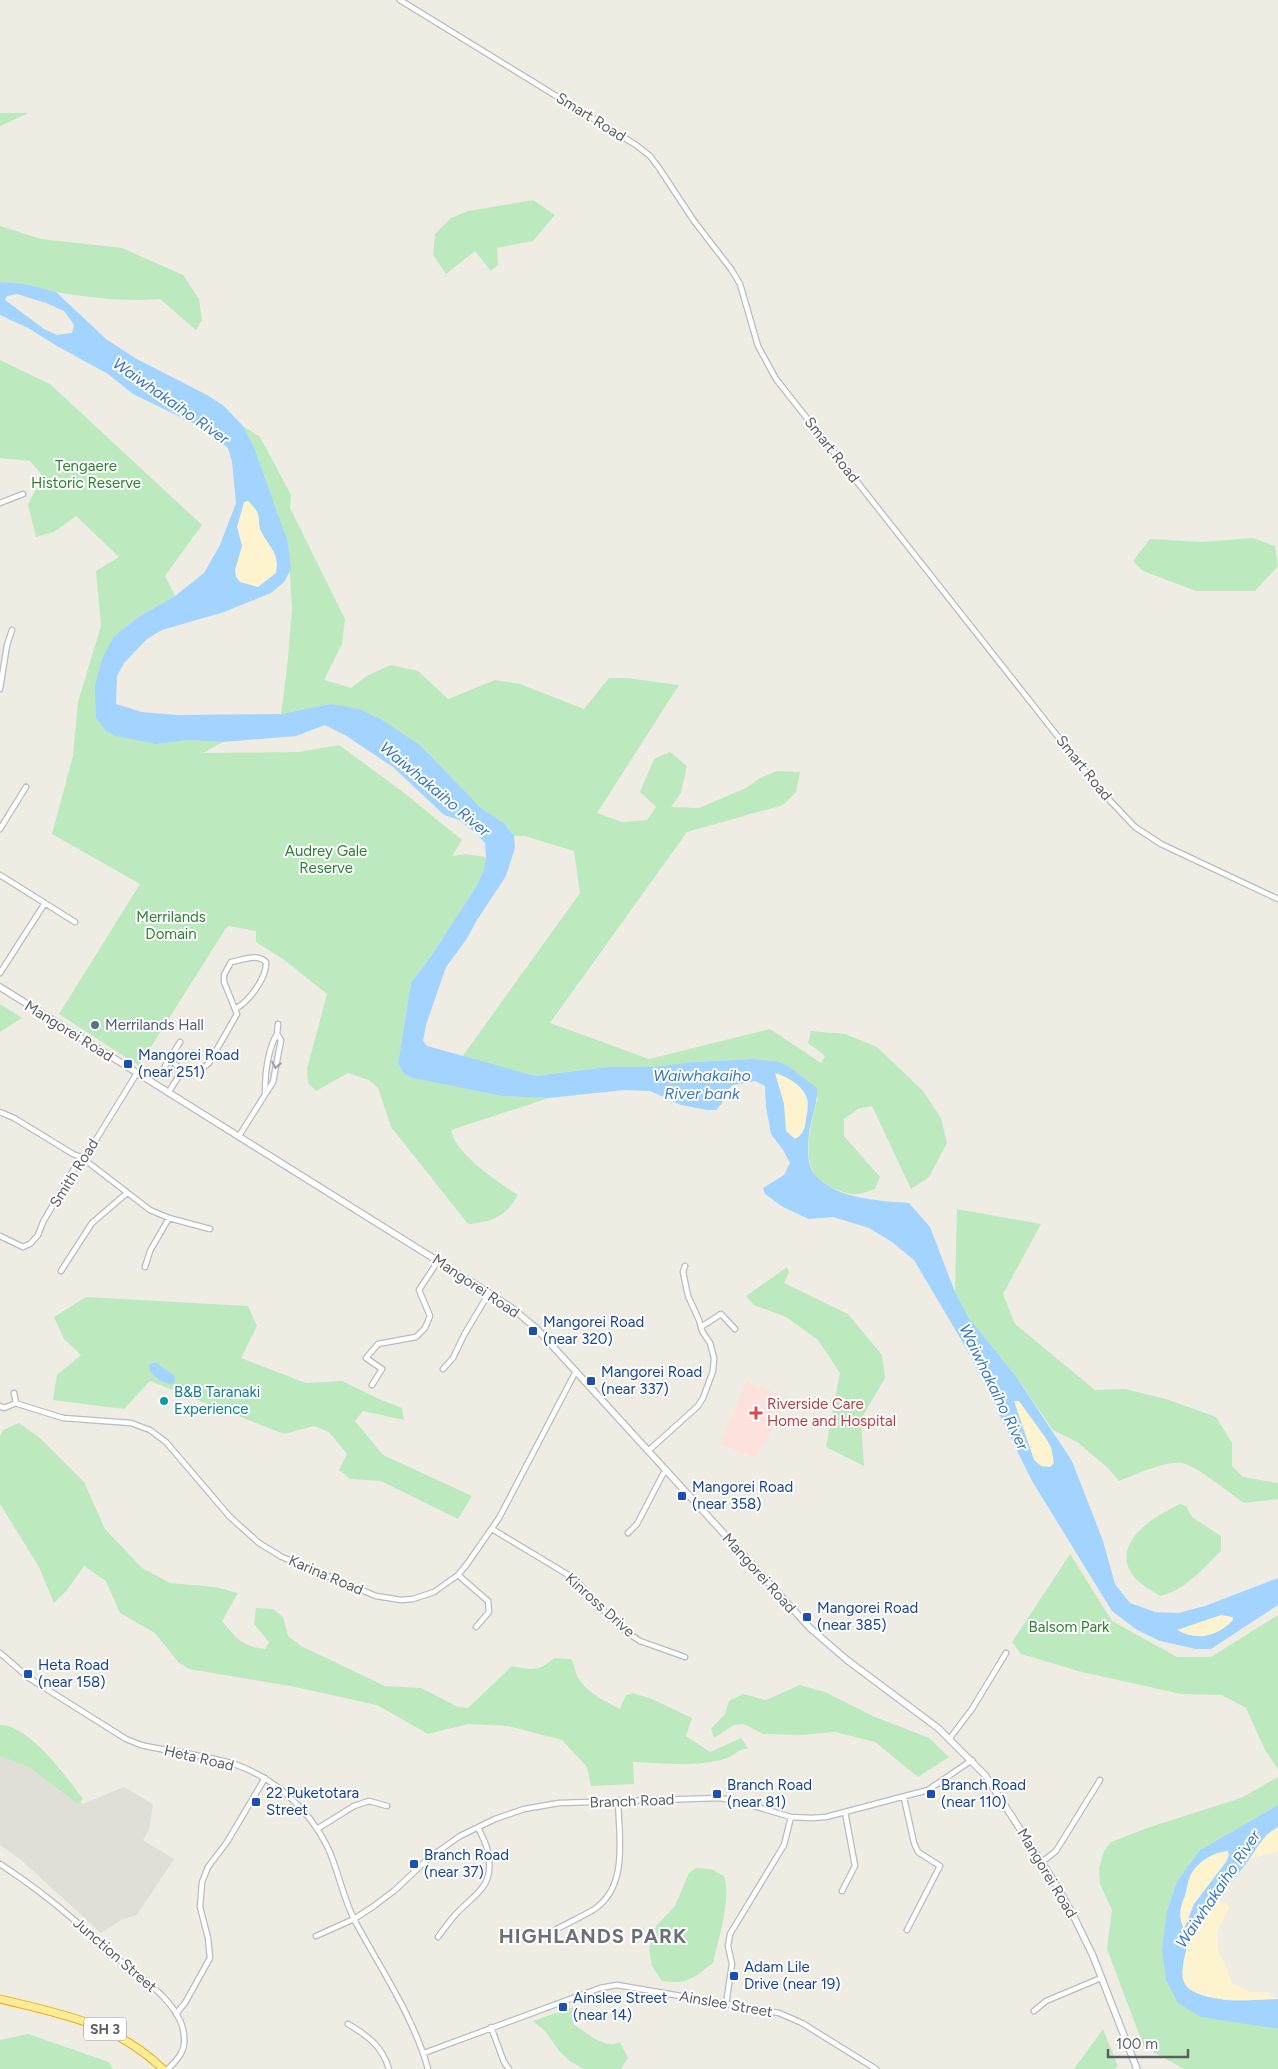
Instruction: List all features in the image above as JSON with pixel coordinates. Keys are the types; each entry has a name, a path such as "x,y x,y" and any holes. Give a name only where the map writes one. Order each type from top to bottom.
{"highway":[{"name":"SH 3","path":"0,1999 89,2022 128,2041 147,2054 163,2069"}],"street":[{"name":"Smart Road","path":"400,0 650,156 740,284 758,346 776,379 1100,790 1135,827 1161,844 1278,899"},
{"path":"0,503 23,494"},
{"path":"0,689 7,645 12,630"},
{"path":"0,829 26,787"},
{"path":"0,875 75,922"},
{"path":"0,973 45,903"},
{"path":"170,1059 182,1071 189,1072 204,1068 209,1064 237,1014 224,982 224,975 231,962 261,958 266,962 267,969 244,1005 236,1009"},
{"name":"Mangorei Road","path":"0,988 489,1293 513,1309 537,1329 816,1634 847,1660 924,1716 972,1760 993,1786 1071,1911 1101,1978 1137,2069"},
{"path":"239,1136 273,1082 281,1040 278,1034 278,1024"},
{"path":"265,1094 268,1058 272,1043 278,1034"},
{"path":"165,1066 180,1042"},
{"path":"168,1092 182,1071"},
{"name":"Smith Road","path":"0,1236 21,1246 32,1243 82,1157 86,1156 136,1073"},
{"path":"0,1112 73,1154 82,1157 150,1210 169,1218 210,1229"},
{"path":"61,1270 92,1224 127,1193"},
{"path":"145,1267 150,1251 169,1218"},
{"path":"372,1386 382,1370 366,1358 374,1347 382,1343 416,1337 424,1328 430,1316 419,1290 438,1261"},
{"path":"648,1451 691,1414 703,1398 713,1372 714,1358 710,1343 688,1296 683,1272 686,1266"},
{"path":"443,1369 453,1358 470,1324 489,1293"},
{"path":"702,1327 721,1314 735,1329"},
{"name":"Karina Road","path":"16,1403 63,1418 125,1423 150,1430 166,1442 230,1517 259,1543 282,1556 376,1596 390,1599 413,1599 434,1592 458,1575 492,1529 576,1371"},
{"path":"0,1406 4,1408 16,1403 14,1393"},
{"path":"628,1534 637,1524 666,1471"},
{"name":"Kinross Drive","path":"492,1529 575,1580 616,1624 628,1633 640,1640 685,1657"},
{"path":"458,1575 488,1601 489,1612 476,1627"},
{"name":"Heta Road","path":"0,1653 29,1678 126,1739 141,1745 235,1765 265,1778 299,1806 318,1829 329,1850 354,1919 408,2018 424,2053 428,2069"},
{"path":"950,1738 972,1708 1006,1653"},
{"name":"Branch Road","path":"316,1936 354,1919 395,1890 429,1858 460,1836 524,1809 559,1803 728,1799 791,1817 811,1818 904,1798 928,1790 972,1760"},
{"path":"176,2014 185,2003 210,1958 208,1938 200,1907 202,1882 208,1867 227,1842 265,1778"},
{"path":"1042,1862 1056,1851 1100,1780"},
{"path":"904,1798 914,1843 918,1852 940,1866 907,1930"},
{"path":"318,1829 354,1806 369,1801 387,1806"},
{"path":"555,1930 594,1910 606,1899 614,1887 618,1876 619,1855 618,1801"},
{"path":"842,1891 855,1866 845,1812"},
{"path":"726,2004 732,1964 728,1946 730,1934 784,1845 791,1817"},
{"path":"438,1937 486,1884 490,1867 488,1852 478,1827"},
{"name":"Junction Street","path":"0,1864 48,1898 104,1948 156,1990 176,2014 184,2035 183,2052 168,2069"},
{"path":"1034,2011 1046,2001 1101,1978"},
{"name":"Ainslee Street","path":"424,2053 600,1988 612,1986 778,2013 795,2019 876,2069"},
{"path":"348,2024 377,2044 385,2056 389,2069"},
{"path":"491,2027 504,2062 509,2069"}],"shaded area":[{"name":"Riverside Care Home and Hospital","path":"746,1381 786,1398 774,1427 755,1458 720,1444"},
{"path":"0,1750 38,1766 83,1804 124,1787 153,1804 149,1830 143,1840 174,1859 137,1915 121,1920 101,1933 20,1859 0,1845"}],"green space":[{"path":"0,113 29,113 0,126"},
{"path":"533,200 555,215 533,241 497,248 498,265 491,271 475,251 446,274 433,255 435,234 451,218 468,211"},
{"path":"0,226 41,239 122,248 183,275 199,299 202,320 196,330 160,299 121,300 96,298 0,282"},
{"path":"0,360 50,384 202,525 165,576 175,596 140,616 124,628 95,685 157,744 188,740 223,742 203,753 299,752 339,745 403,792 462,840 452,856 465,854 486,857 484,869 476,887 411,983 398,1063 404,1074 412,1078 502,1096 549,1098 451,1130 460,1148 478,1167 518,1195 508,1209 498,1217 485,1222 468,1224 391,1127 378,1088 369,1080 348,1073 316,1091 308,1083 307,1069 327,994 283,959 256,942 256,931 229,926 226,928 139,1066 59,1014 140,884 52,834 73,756 78,702 101,626 96,571 119,557 76,516 54,532 36,537 28,504 42,479 41,474 30,461 0,458"},
{"path":"243,426 259,436 291,495 290,508 345,619 342,644 324,680 351,688 368,675 391,665 418,671 448,699 495,680 520,684 584,709 609,678 627,678 679,685 597,813 622,822 647,820 656,807 640,792 654,759 670,752 687,766 681,793 671,807 699,808 746,788 762,777 777,771 800,772 796,792 783,805 687,832 550,1023 649,1059 770,1029 821,1063 825,1056 808,1043 811,1031 845,1034 877,1047 923,1091 941,1118 947,1143 929,1177 911,1189 872,1106 858,1109 844,1119 844,1136 880,1177 875,1189 859,1194 851,1194 822,1183 814,1174 808,1150 809,1136 818,1097 775,1061 754,1059 692,1062 653,1067 607,1067 535,1076 462,1057 580,893 574,851 525,836 514,836 504,823 481,808 421,746 330,704 281,714 292,609 288,542 254,447"},
{"path":"1253,538 1275,546 1278,566 1255,591 1196,591 1143,571 1133,561 1150,539 1201,542"},
{"path":"0,1004 22,1018 0,1032"},
{"path":"957,1209 1041,1224 1003,1294 1015,1324 1095,1390 1125,1389 1166,1399 1216,1417 1232,1443 1232,1466 1243,1477 1278,1483 1278,1499 1244,1503 1204,1474 1182,1463 1158,1466 1119,1481 1108,1468 1077,1442 1053,1430 1015,1375 969,1318 955,1292"},
{"path":"787,1267 789,1272 784,1283 848,1314 882,1355 885,1378 861,1419 864,1466 826,1447 840,1373 818,1340 786,1317 754,1305 746,1296"},
{"path":"86,1297 248,1306 257,1326 241,1358 306,1383 342,1381 402,1408 404,1420 363,1411 355,1421 383,1455 472,1496 458,1519 381,1481 350,1479 339,1470 347,1454 329,1432 314,1426 284,1434 150,1381 124,1409 53,1400 57,1375 81,1355 64,1339 54,1317"},
{"path":"19,1423 40,1438 84,1482 105,1529 142,1568 170,1583 215,1587 238,1593 222,1621 245,1644 265,1649 269,1642 254,1624 256,1608 273,1609 283,1617 288,1636 301,1646 385,1686 421,1688 458,1707 468,1708 512,1666 534,1669 544,1666 554,1658 571,1659 578,1678 586,1688 620,1709 626,1695 633,1693 652,1699 692,1718 686,1736 710,1752 741,1738 748,1748 727,1758 704,1763 633,1762 634,1784 591,1786 587,1767 562,1740 508,1726 468,1724 428,1734 377,1705 290,1686 189,1669 179,1663 155,1633 120,1613 106,1581 84,1566 67,1590 54,1603 39,1567 0,1504 0,1436 3,1430"},
{"path":"1180,1504 1186,1506 1192,1517 1221,1536 1221,1551 1186,1584 1160,1596 1137,1580 1129,1568 1126,1556 1129,1545 1136,1534 1157,1517"},
{"name":"Balsom Park","path":"1070,1554 1112,1621 1177,1657 1211,1657 1278,1615 1278,1769 1265,1750 1246,1708 1222,1695 1181,1694 1082,1672 1021,1654 1012,1642"},
{"path":"800,1685 825,1692 875,1717 929,1738 949,1757 918,1777 875,1742 835,1732 802,1735 763,1734 744,1724 734,1725 714,1738 711,1729 725,1714 729,1701 743,1694 766,1700"},
{"path":"0,1725 11,1727 23,1733 35,1743 57,1766 83,1799 78,1804 29,1767 0,1756"},
{"path":"1278,1777 1278,1805 1200,1850 1177,1881 1167,1911 1237,2022 1278,2029 1278,2069 1184,2069 1144,2047 1107,1949 1112,1910 1100,1884 1099,1868 1104,1851 1111,1842 1150,1827 1241,1798"},
{"path":"696,1868 711,1869 724,1876 726,1885 723,1919 713,1963 690,1979 678,1982 662,1981 652,1966 649,1950 656,1926 675,1906 689,1873"},
{"path":"573,2007 573,2024 602,2042 614,2044 620,2042 628,2058 621,2069 584,2069 571,2062 559,2051 545,2031 533,2021"},
{"path":"1103,2029 1118,2066 1115,2069 1074,2069"},
{"path":"28,2034 109,2062 113,2069 0,2069 0,2040"}],"sand":[{"path":"248,501 258,510 262,533 277,555 276,573 258,587 240,582 236,577 235,570 242,546 237,527 244,502"},
{"path":"775,1073 791,1079 805,1095 807,1110 804,1130 795,1139 786,1131 784,1104"},
{"path":"1014,1401 1019,1401 1051,1447 1054,1463 1050,1467 1041,1466 1034,1460"},
{"path":"1221,1615 1234,1617 1227,1628 1215,1634 1194,1636 1176,1630"},
{"path":"1278,1827 1278,1851 1249,1859 1267,1833"},
{"path":"1228,1851 1229,1854 1226,1862 1194,1904 1185,1930 1181,1920 1181,1911 1190,1876 1201,1862"},
{"path":"1216,1901 1228,1904 1229,1908 1217,1932 1218,1949 1233,1984 1250,1992 1268,1992 1278,1999 1220,1999 1198,1994 1190,1990 1183,1982 1181,1971 1188,1945 1195,1931"}],"water":[{"name":"Waiwhakaiho River bank","path":"0,282 24,284 56,292 106,339 135,358 207,395 224,406 243,426 254,447 288,542 291,569 284,582 271,593 224,612 162,630 147,639 124,663 117,676 116,704 142,712 177,715 281,714 330,704 359,709 384,721 421,746 481,808 504,823 514,836 515,848 506,876 466,940 446,967 426,1025 423,1041 427,1046 535,1076 607,1067 653,1067 692,1062 754,1059 775,1061 788,1066 817,1088 808,1144 808,1155 812,1171 824,1183 846,1194 872,1200 909,1203 930,1227 955,1292 969,1318 1015,1375 1072,1461 1103,1541 1115,1584 1130,1603 1155,1612 1178,1613 1205,1606 1278,1578 1278,1605 1211,1649 1196,1649 1160,1641 1137,1630 1112,1611 1032,1481 969,1353 914,1260 892,1242 869,1228 833,1217 809,1219 783,1207 765,1194 763,1188 784,1175 790,1163 771,1134 766,1107 765,1086 755,1081 733,1085 724,1093 722,1103 716,1110 708,1110 681,1105 650,1091 624,1090 549,1098 502,1096 412,1078 404,1074 398,1063 411,983 476,887 484,869 486,857 485,843 476,833 459,820 444,815 393,767 345,735 325,725 296,736 223,742 188,740 157,744 116,736 106,731 96,718 95,685 102,659 113,638 124,628 140,616 175,596 204,573 220,545 236,503 232,462 228,448 205,429 133,394 108,374 28,328 0,315","holes":["17,294 64,311 74,325 72,333 57,335 44,329 5,300 7,296","248,501 258,514 262,533 274,552 277,561 276,573 258,587 240,582 236,577 235,570 242,546 237,527 244,502","775,1073 786,1077 796,1084 807,1098 808,1107 804,1128 802,1133 795,1139 786,1131 784,1104","1014,1401 1019,1401 1051,1447 1054,1463 1050,1467 1041,1466 1034,1460","1221,1615 1233,1617 1233,1620 1227,1626 1214,1634 1199,1636 1177,1630"]},
{"path":"155,1362 175,1376 175,1381 172,1385 159,1380 150,1371 149,1365"},
{"name":"Waiwhakaiho River","path":"1278,1805 1278,1827 1261,1842 1198,1924 1188,1945 1182,1973 1184,1983 1188,1988 1211,1998 1245,2001 1278,1999 1278,2029 1201,2017 1178,2003 1166,1980 1162,1950 1167,1911 1177,1881 1200,1850","holes":["1228,1851 1229,1855 1226,1862 1194,1904 1184,1929 1180,1910 1189,1878 1193,1871 1201,1862 1211,1856"]}],"place":[{"name":"Merrilands Hall","path":"95,1025"},
{"name":"Mangorei Road (near 251)","path":"128,1064"},
{"name":"Mangorei Road (near 320)","path":"533,1331"},
{"name":"Mangorei Road (near 337)","path":"591,1381"},
{"name":"B&B Taranaki Experience","path":"164,1401"},
{"name":"Riverside Care Home and Hospital","path":"756,1413"},
{"name":"Mangorei Road (near 358)","path":"682,1496"},
{"name":"Mangorei Road (near 385)","path":"807,1617"},
{"name":"Heta Road (near 158)","path":"28,1674"},
{"name":"Branch Road (near 81)","path":"717,1794"},
{"name":"Branch Road (near 110)","path":"931,1794"},
{"name":"22 Puketotara Street","path":"256,1802"},
{"name":"Branch Road (near 37)","path":"414,1864"},
{"name":"Adam Lile Drive (near 19)","path":"734,1976"},
{"name":"Ainslee Street (near 14)","path":"563,2007"}],"district":[{"name":"HIGHLANDS PARK","path":"593,1936"}],"park label":[{"name":"Tengaere Historic Reserve","path":"86,474"},
{"name":"Audrey Gale Reserve","path":"326,860"},
{"name":"Merrilands Domain","path":"171,926"}]}
